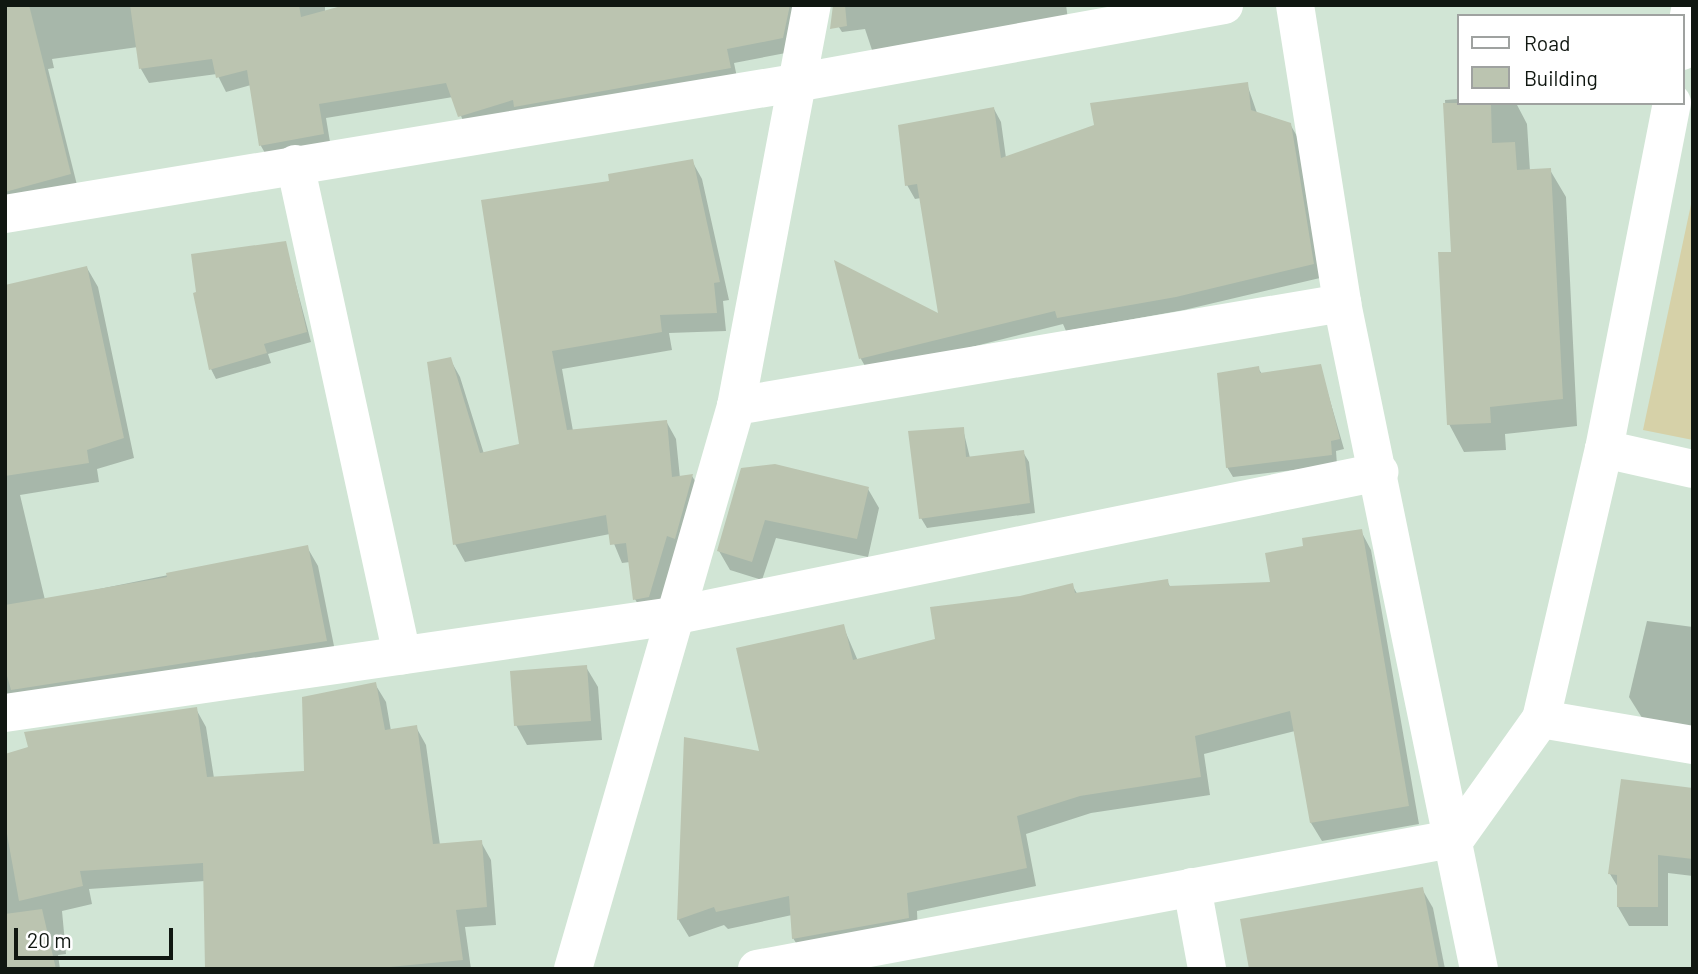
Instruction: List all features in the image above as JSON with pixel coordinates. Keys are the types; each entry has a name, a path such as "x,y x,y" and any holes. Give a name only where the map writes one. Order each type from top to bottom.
{"street":[{"path":"573,969 673,616 736,406 801,82 812,5"},
{"path":"5,214 801,82 1224,5"},
{"path":"1296,5 1342,303 1456,838 1479,969"},
{"path":"1684,41 1691,5"},
{"path":"757,969 809,964 1192,887 1456,838 1541,719 1604,449 1672,105"},
{"path":"296,164 402,655"},
{"path":"736,406 1342,303"},
{"path":"1604,449 1693,469"},
{"path":"5,713 673,616 1379,472"},
{"path":"1541,719 1693,745"},
{"path":"1192,887 1207,969"}],"shaded area":[{"path":"1693,195 1693,440 1643,430"}],"building":[{"path":"5,5 29,5 71,174 5,192"},
{"path":"130,5 299,5 301,17 345,5 790,5 783,38 727,49 731,68 514,107 513,100 458,117 446,83 319,104 324,134 259,146 247,70 216,78 212,59 139,69"},
{"path":"833,5 845,5 847,26 830,29"},
{"path":"1248,82 1251,110 1291,123 1314,264 1176,297 1057,318 1055,311 859,359 834,260 938,313 917,184 905,186 898,125 994,107 1001,158 1094,125 1090,103"},
{"path":"1443,103 1491,105 1492,143 1515,142 1517,170 1551,168 1563,399 1490,407 1491,423 1447,425 1438,252 1451,252"},
{"path":"693,159 720,282 714,283 717,313 660,315 662,332 552,351 567,430 667,420 672,477 693,474 675,539 667,536 649,597 633,600 626,543 610,545 606,515 453,545 427,362 451,357 480,453 519,444 481,200 609,181 608,174"},
{"path":"286,241 307,332 264,344 267,353 209,370 193,293 196,292 191,254"},
{"path":"87,266 124,438 87,450 89,463 5,476 5,285"},
{"path":"1321,364 1340,439 1331,441 1332,455 1226,468 1217,373 1259,366 1260,373"},
{"path":"964,427 966,457 1024,450 1030,503 919,519 908,431"},
{"path":"775,464 869,487 857,539 765,520 752,562 717,551 741,468"},
{"path":"1362,529 1409,806 1310,823 1290,711 1195,736 1201,777 1080,796 1017,816 1027,868 907,893 909,918 792,939 789,896 716,912 714,907 677,920 684,737 759,751 736,648 844,624 853,660 935,639 930,607 1020,596 1073,583 1075,593 1168,579 1169,586 1270,582 1265,553 1303,546 1302,538"},
{"path":"308,545 327,641 11,690 5,669 5,605 167,577 166,573"},
{"path":"587,665 591,721 514,726 510,671"},
{"path":"376,682 385,730 417,725 433,844 482,840 487,907 456,910 463,960 369,969 205,969 203,863 80,871 83,886 19,901 5,823 5,754 28,747 24,732 197,707 207,777 304,771 302,697"},
{"path":"1621,779 1693,788 1693,859 1658,855 1658,907 1617,907 1617,875 1608,874"},
{"path":"1423,887 1439,969 1249,969 1240,919"},
{"path":"42,909 56,969 5,969 5,914"}]}
